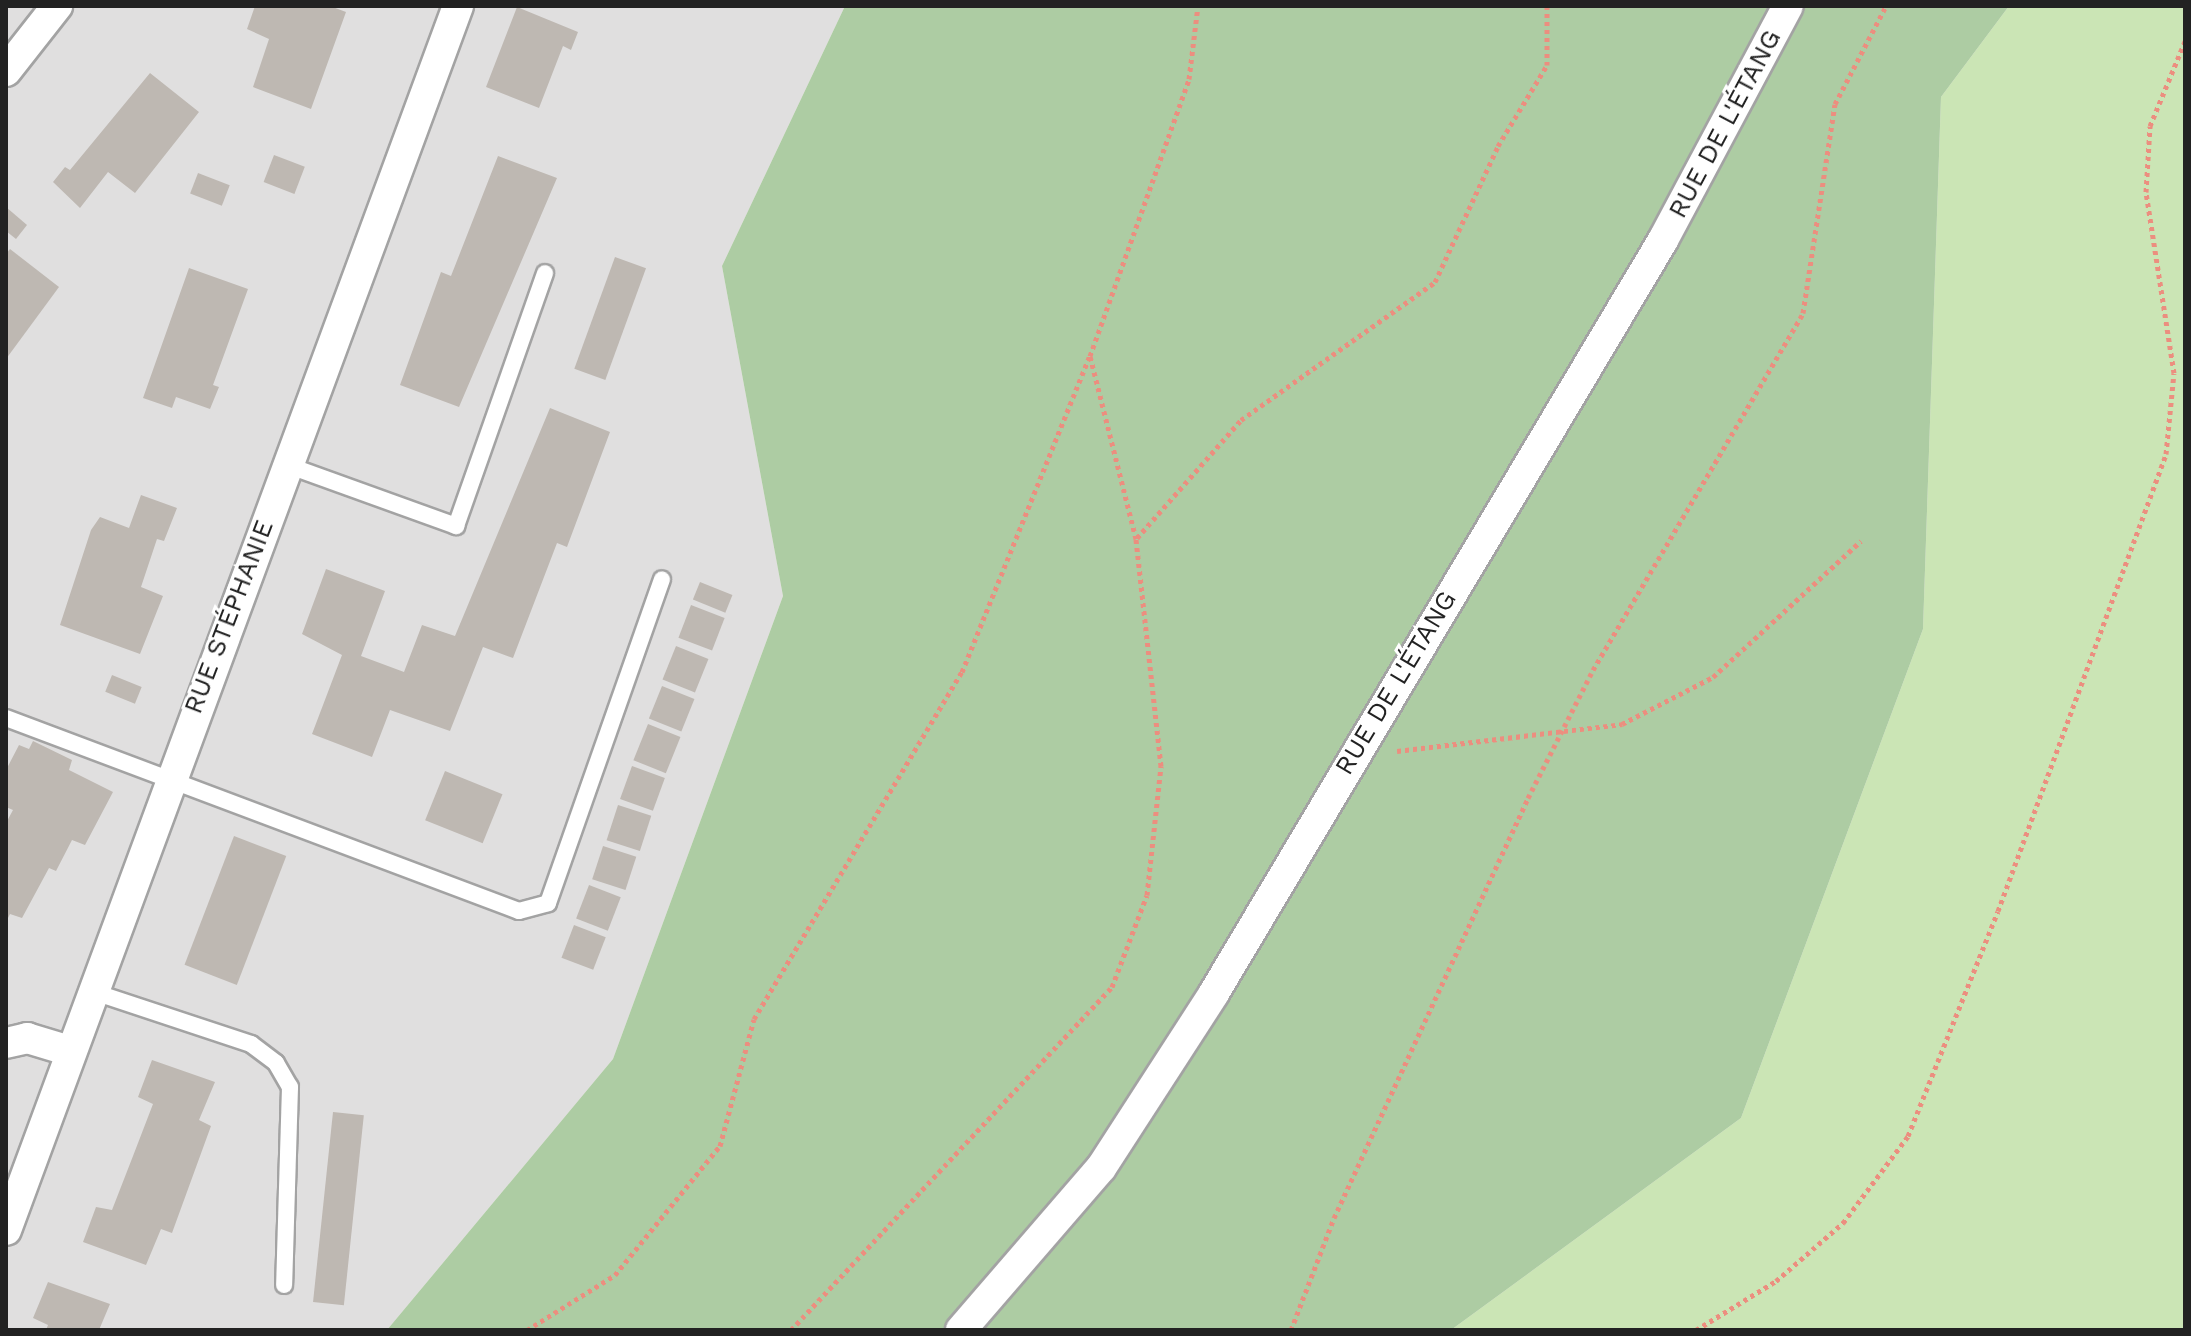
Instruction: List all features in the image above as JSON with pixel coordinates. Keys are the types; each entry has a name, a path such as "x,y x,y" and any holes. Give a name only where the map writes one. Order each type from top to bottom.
{"street":[{"path":"6,71 57,6"},
{"name":"RUE STÉPHANIE","path":"6,1230 168,780 458,6"},
{"name":"RUE DE L'ÉTANG","path":"961,1330 1101,1168 1214,993 1663,240 1788,6"},
{"path":"6,1043 27,1038 70,1051"}],"lane":[{"path":"287,465 456,526 545,273"},
{"path":"6,718 519,911 548,903 662,580"},
{"path":"91,991 251,1044 276,1063 290,1087 284,1285"}],"path":[{"path":"527,1330 615,1275 720,1146 754,1019 962,672 1090,356 1189,79 1198,6"},
{"path":"1136,539 1241,420 1435,282 1498,146 1547,65 1547,6"},
{"path":"1291,1330 1334,1218 1528,798 1593,670 1803,313 1835,104 1886,6"},
{"path":"1696,1330 1776,1281 1843,1223 1908,1136 1998,911 2166,454 2174,373 2146,192 2150,126 2185,41"},
{"path":"791,1330 1112,987 1147,895 1161,766 1136,539 1090,356"},
{"path":"1353,756 1622,724 1713,677 1861,541"}],"shaded area":[{"path":"6,6 845,6 722,266 783,596 613,1059 387,1330 6,1330"}],"green space":[{"path":"845,6 2009,6 1941,97 1923,629 1741,1118 1451,1330 387,1330 613,1059 783,596 722,266"},
{"path":"2009,6 2185,6 2185,1330 1451,1330 1741,1118 1923,629 1941,97"}],"building":[{"path":"255,6 330,6 346,12 311,109 253,87 269,39 247,29"},
{"path":"517,7 578,32 571,50 563,46 539,108 486,87"},
{"path":"150,73 199,112 135,193 108,172 80,208 53,182 65,167 70,170"},
{"path":"274,155 305,167 294,194 264,182"},
{"path":"498,156 557,178 459,407 400,385 441,272 451,276"},
{"path":"198,173 230,185 222,206 190,194"},
{"path":"6,207 27,225 16,239 6,231"},
{"path":"10,249 59,287 6,359 6,254"},
{"path":"615,257 646,268 605,380 574,369"},
{"path":"189,268 248,289 213,385 219,387 210,409 176,397 172,408 143,398"},
{"path":"550,408 610,432 567,547 557,543 513,658 483,647 450,731 390,710 372,757 312,734 342,655 302,634 326,569 385,591 361,656 404,672 422,625 455,636"},
{"path":"141,495 177,508 164,541 157,539 141,587 163,596 140,654 60,625 91,530 100,517 129,528"},
{"path":"700,582 732,595 725,613 693,600"},
{"path":"691,605 725,618 712,651 678,638"},
{"path":"676,646 708,659 695,692 663,679"},
{"path":"112,675 142,687 135,704 105,692"},
{"path":"662,686 694,699 681,732 649,718"},
{"path":"648,724 680,737 666,773 633,760"},
{"path":"33,741 72,760 69,770 113,792 85,845 72,840 56,871 49,868 22,918 10,914 6,922 6,823 13,810 6,807 6,770 19,745 29,749"},
{"path":"632,766 665,778 653,811 620,799"},
{"path":"445,771 502,794 483,843 425,820"},
{"path":"618,805 651,816 640,851 607,840"},
{"path":"234,836 286,856 237,985 185,965"},
{"path":"603,846 636,857 625,890 592,879"},
{"path":"589,885 621,897 608,931 576,919"},
{"path":"574,925 606,937 593,970 561,958"},
{"path":"152,1060 215,1082 199,1120 211,1126 172,1233 161,1229 146,1265 83,1242 96,1207 112,1210 153,1104 138,1097"},
{"path":"333,1112 364,1115 344,1305 313,1302"},
{"path":"48,1282 110,1304 99,1330 46,1330 48,1325 33,1318"}]}
